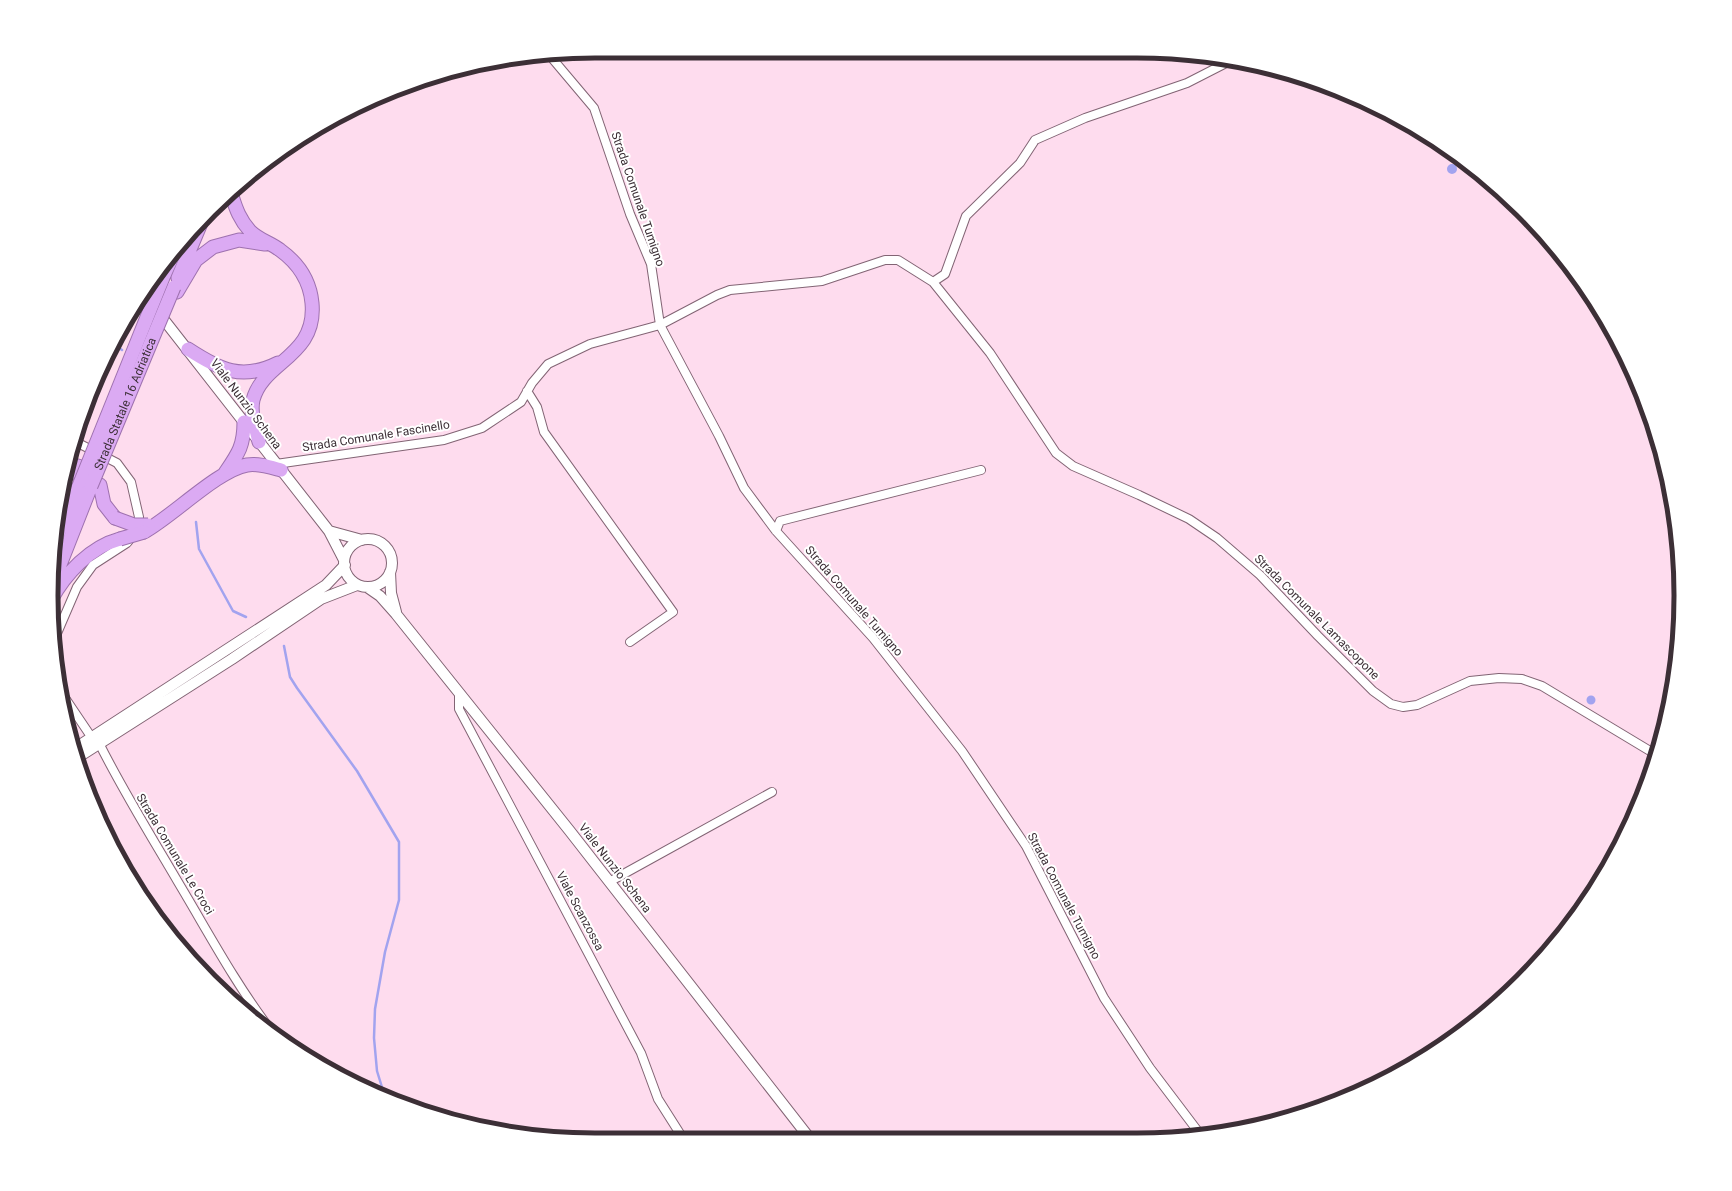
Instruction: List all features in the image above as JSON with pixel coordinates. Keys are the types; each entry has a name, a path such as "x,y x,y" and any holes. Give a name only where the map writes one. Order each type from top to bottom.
{"highway":[{"path":"233,199 237,213 250,231 267,244"},
{"name":"Strada Statale 16 Adriatica","path":"59,567 90,484 118,422 153,337 175,290 196,235"},
{"path":"175,290 196,260 213,247 239,240 267,244 280,249 299,268 310,287 312,305 310,326 303,343 261,383 253,400 253,418 259,442"},
{"name":"Strada Statale 16 Adriatica","path":"63,529 90,484 107,413 164,276"},
{"path":"188,349 225,370 244,372 266,368 290,357"},
{"path":"74,470 107,413"},
{"path":"225,473 240,450 244,438 244,422"},
{"path":"58,590 74,566 110,542 149,527 225,473 247,465 278,467"},
{"path":"90,484 115,518 134,525 149,527"}],"street":[{"name":"Strada Comunale Tumigno","path":"553,60 594,108 630,214 651,264 660,325 719,436 744,488 776,531 873,638 962,751 1026,846 1104,998 1150,1068 1196,1129"},
{"path":"933,282 945,274 966,216 1020,163 1035,140 1085,118 1187,83 1222,65"},
{"name":"Strada Comunale Lamascopone","path":"660,325 718,294 730,290 822,281 885,260 898,260 933,282 990,353 1056,453 1072,466 1139,494 1189,519 1217,538 1260,574 1318,636 1368,686 1391,704 1403,707 1417,705 1470,681 1499,678 1522,679 1542,686 1651,751"},
{"name":"Viale Nunzio Schena","path":"148,298 329,531 344,563"},
{"name":"Strada Comunale Fascinello","path":"278,467 444,440 482,428 520,402 548,364 590,344 660,325"},
{"path":"527,391 537,407 544,432 673,612 630,642"},
{"path":"59,629 77,587 93,565 127,543 136,531 139,517 131,482 117,463 80,444"},
{"path":"776,531 780,521 981,470"},
{"path":"80,746 95,740 232,659 321,599 356,585 367,587 375,586 386,580 390,572 391,557 388,549 375,540 362,540 329,531"},
{"path":"82,754 95,740 326,585 337,575 344,563 348,549 354,543 362,540"},
{"path":"344,563 345,572 356,585"},
{"name":"Viale Nunzio Schena","path":"390,572 391,593 396,614"},
{"name":"Viale Nunzio Schena","path":"367,587 380,596 396,614 609,882 806,1133"},
{"name":"Viale Scanzossa","path":"459,693 460,709 642,1053 658,1099 680,1133"},
{"name":"Strada Comunale Le Croci","path":"69,704 95,740 222,958 258,1014"},
{"path":"609,882 772,792"}],"water":[{"path":"1450,164 1454,164 1456,165 1456,173 1450,174 1447,171 1447,167"},
{"path":"1589,696 1593,696 1595,700 1593,704 1589,704 1587,702 1587,698"}],"waterway":[{"path":"119,348 122,350"},
{"path":"196,522 199,549 233,611 246,617"},
{"path":"284,646 290,677 357,771 399,842 399,900 385,952 375,1009 374,1038 377,1071 382,1089"}]}
